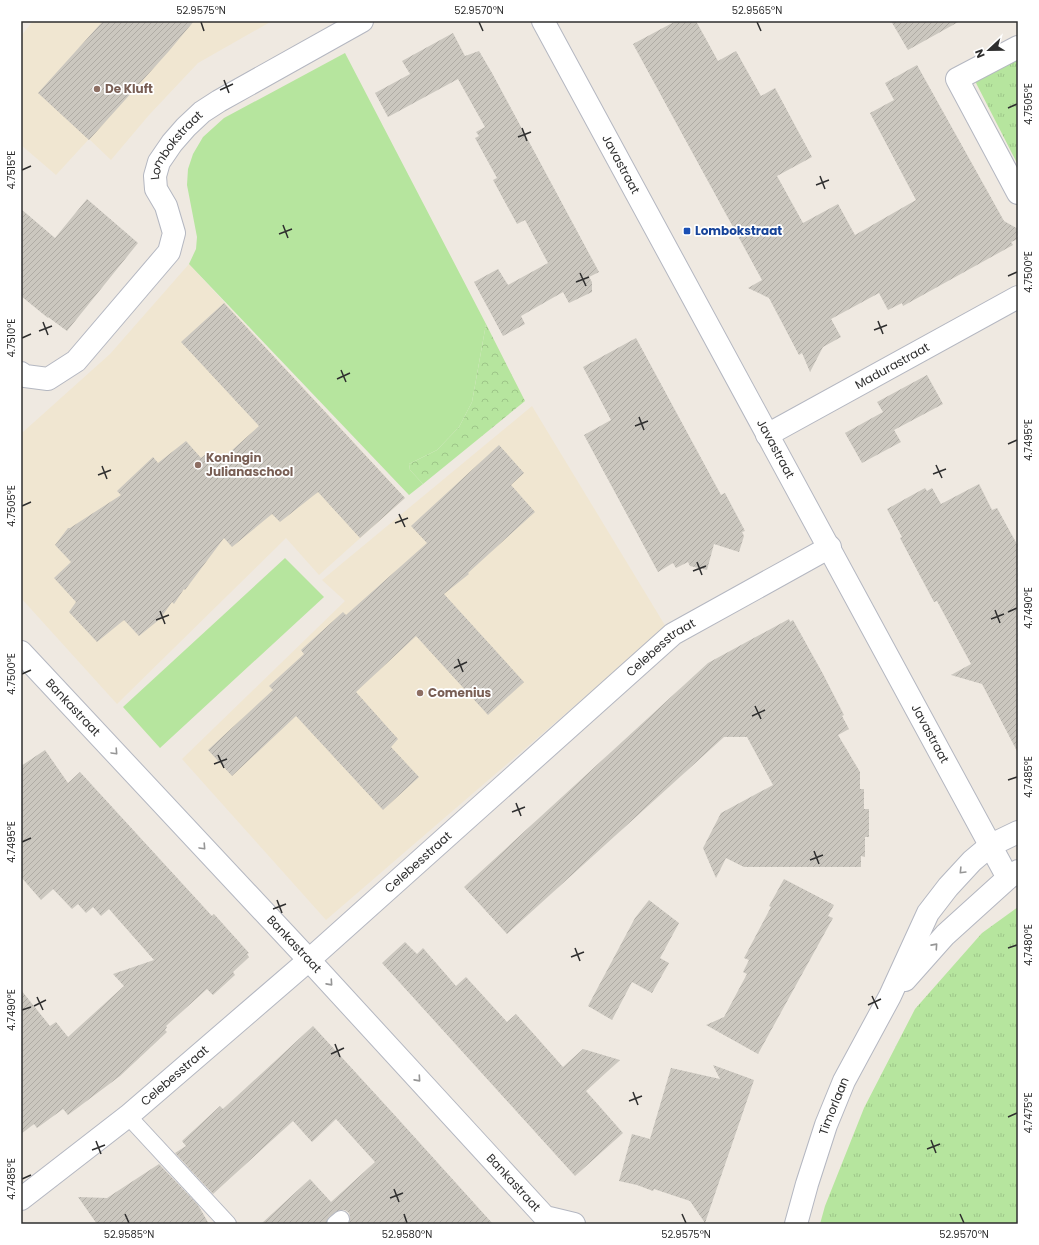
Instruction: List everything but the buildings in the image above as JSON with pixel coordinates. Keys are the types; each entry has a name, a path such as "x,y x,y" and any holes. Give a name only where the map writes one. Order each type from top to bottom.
{"street":[{"name":"Lombokstraat","path":"21,373 25,376 48,379 76,361 169,252 174,233 166,206 156,189 155,176 159,162 172,142 186,127 202,112 219,101 362,21"},
{"name":"Javastraat","path":"543,21 767,436 830,547 991,845 1013,874"},
{"path":"1018,46 958,79 1018,193"},
{"name":"Madurastraat","path":"767,436 1018,297"},
{"name":"Celebesstraat","path":"21,1199 128,1116 309,960 673,634 830,547"},
{"name":"Bankastraat","path":"21,652 309,960 545,1218 574,1224"},
{"name":"Timorlaan","path":"796,1224 807,1184 829,1118 844,1081 890,996 928,913 948,887 972,861 991,845 1018,832"},
{"name":"Timorlaan","path":"890,996 945,935 1013,874"}],"lane":[{"path":"128,1116 228,1224"}],"shaded area":[{"name":"De Kluft","path":"33,21 272,21 198,63 149,115 111,160 89,139 56,175 21,145 21,36"},
{"name":"Koningin Julianaschool","path":"189,264 405,498 319,575 286,538 117,704 21,598 21,430 23,432 110,354"},
{"name":"Comenius","path":"532,406 666,627 326,920 182,759 345,601 322,580"}],"green space":[{"path":"345,53 486,324 472,402 459,427 437,450 409,464 410,470 423,484 409,495 189,264 196,249 197,237 187,185 188,169 193,154 203,137 224,118"},
{"path":"1016,59 1018,63 1018,165 975,81"},
{"path":"486,324 525,401 423,484 410,470 409,464 437,450 459,427 472,402"},
{"path":"285,558 324,597 160,748 123,707"},
{"path":"1018,907 1018,1224 820,1224 825,1206 864,1108 915,1009 982,933"}],"place":[{"name":"De Kluft","path":"97,89"},
{"name":"Lombokstraat","path":"687,231"},
{"name":"Koningin Julianaschool","path":"198,465"},
{"name":"Comenius","path":"420,693"}]}
